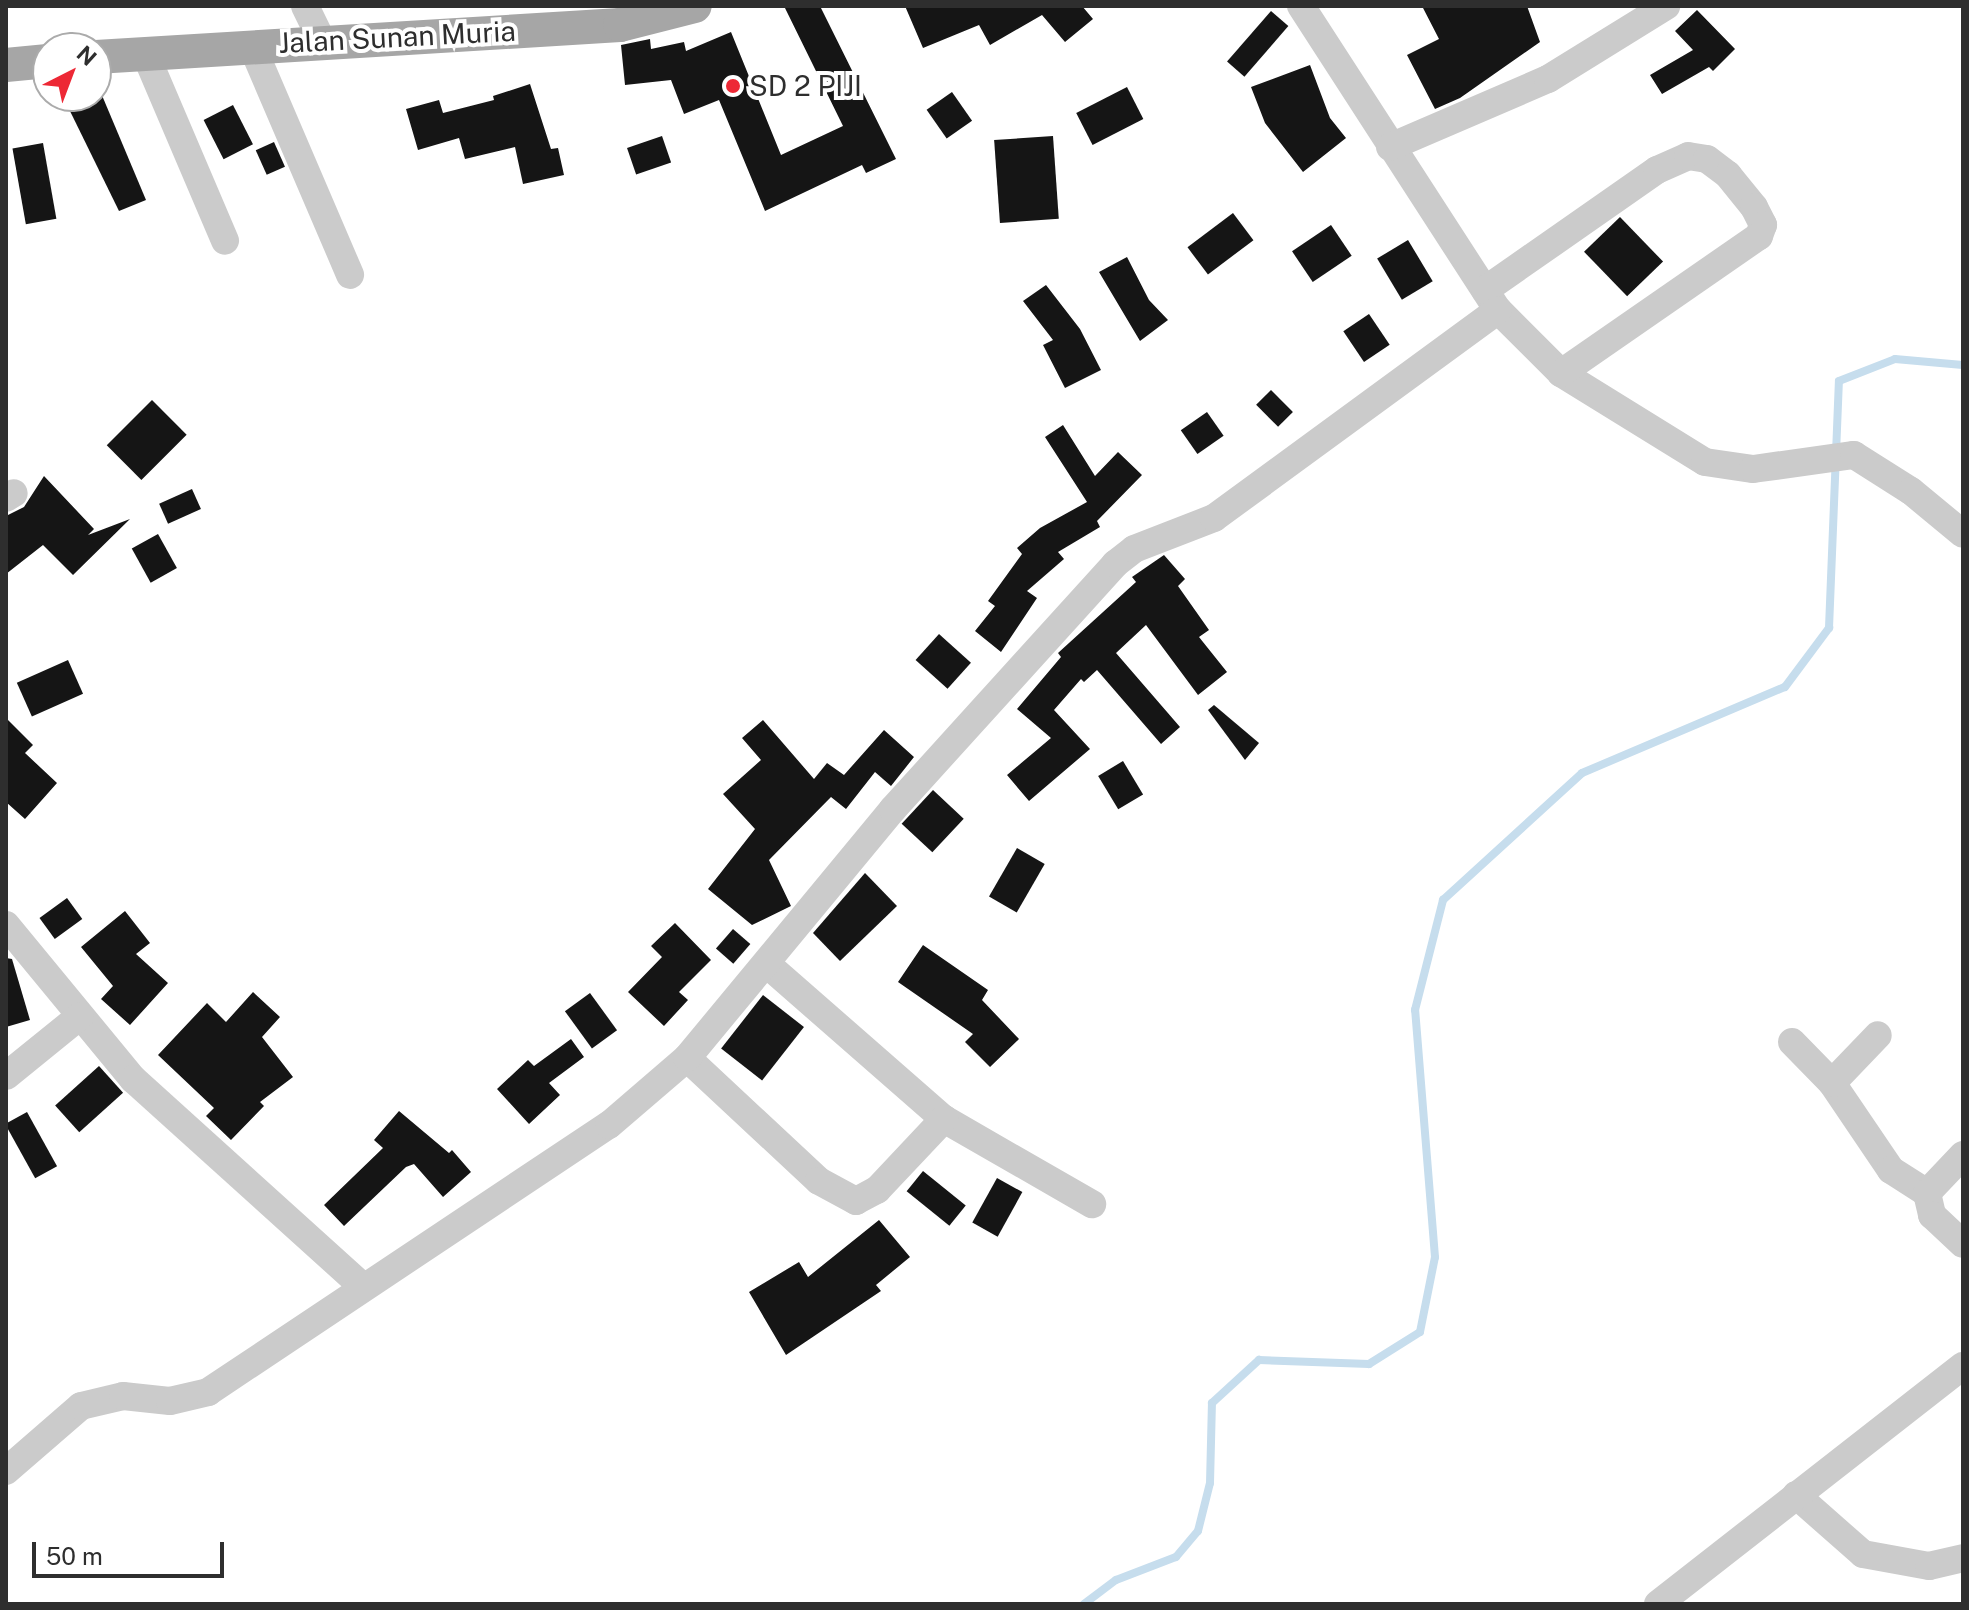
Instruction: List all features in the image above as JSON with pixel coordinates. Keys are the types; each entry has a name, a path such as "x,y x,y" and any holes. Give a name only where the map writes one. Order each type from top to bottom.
{"main road":[{"name":"Jalan Sunan Muria","path":"112,56 620,25 695,6"},
{"path":"6,65 32,63"}],"street":[{"path":"305,6 322,41"},
{"path":"1301,6 1491,300 1561,373 1705,462 1753,469 1847,454 1871,462 1963,534"},
{"path":"1390,147 1548,79 1666,6"},
{"path":"252,46 350,275"},
{"path":"145,53 225,241"},
{"path":"6,1471 81,1406 123,1396 170,1401 208,1392 609,1125 687,1058 769,966 893,809 1115,564 1134,549 1214,518 1657,170 1688,156 1707,159 1728,175 1754,207 1763,225 1759,236 1561,373"},
{"path":"6,925 133,1079 363,1287"},
{"path":"769,966 944,1119 1092,1204"},
{"path":"6,1076 80,1016"},
{"path":"1832,1083 1878,1035"},
{"path":"1792,1042 1832,1083 1891,1170 1927,1193 1932,1215 1963,1244"},
{"path":"687,1058 819,1181 856,1201 877,1190 944,1119"},
{"path":"1927,1193 1963,1155"},
{"path":"1658,1604 1963,1366"},
{"path":"1796,1495 1863,1554 1929,1566 1963,1558"}],"building":[{"name":"SD 2 PIJI","path":"784,6 820,6 896,159 866,173 862,165 765,211 719,100 684,114 671,80 625,85 621,45 650,39 651,49 684,42 686,51 731,32 781,155 843,126"},
{"path":"905,6 1082,6 1093,19 1065,42 1042,15 990,45 979,25 923,48"},
{"path":"1422,6 1527,6 1540,42 1460,98 1435,109 1407,55 1439,39"},
{"path":"1697,10 1735,49 1713,71 1709,67 1662,94 1650,75 1693,50 1675,31"},
{"path":"1271,11 1288,26 1244,77 1227,62"},
{"path":"1310,65 1330,118 1346,138 1303,172 1265,123 1251,87"},
{"path":"530,84 551,149 558,148 564,175 523,184 515,147 465,159 459,138 418,150 406,109 439,100 443,113 494,100 493,96"},
{"path":"1127,87 1143,119 1093,145 1076,113"},
{"path":"952,92 972,121 947,138 927,110"},
{"path":"233,105 253,144 224,159 204,120"},
{"path":"70,112 109,112 146,200 119,211"},
{"path":"662,136 671,162 636,175 627,148"},
{"path":"1053,136 1059,219 1000,223 994,140"},
{"path":"274,142 285,167 267,175 256,150"},
{"path":"43,143 56,219 26,224 12,148"},
{"path":"1233,213 1253,240 1208,274 1187,247"},
{"path":"1620,217 1663,262 1627,296 1584,252"},
{"path":"1331,225 1352,256 1313,282 1292,251"},
{"path":"1408,240 1433,281 1402,300 1377,259"},
{"path":"1127,257 1149,300 1168,320 1140,341 1099,272"},
{"path":"1046,285 1080,329 1101,370 1065,388 1043,345 1053,340 1023,301"},
{"path":"1369,314 1390,345 1364,362 1343,331"},
{"path":"1271,390 1293,412 1278,427 1256,405"},
{"path":"152,400 187,435 141,480 107,445"},
{"path":"1207,412 1224,436 1197,454 1181,430"},
{"path":"1063,425 1095,476 1118,452 1142,475 1097,521 1100,527 1058,552 1064,559 1027,591 1037,598 1001,652 975,631 995,606 988,601 1022,554 1017,548 1040,528 1087,502 1045,437"},
{"path":"44,476 94,529 88,535 130,519 73,575 43,545 6,574 6,516 24,507"},
{"path":"192,489 201,509 168,524 159,504"},
{"path":"158,534 177,568 151,583 132,549"},
{"path":"1164,555 1185,579 1178,586 1209,630 1199,637 1227,672 1198,695 1146,625 1116,653 1180,727 1161,744 1097,670 1084,682 1081,679 1054,710 1090,749 1029,801 1007,775 1051,738 1017,709 1061,657 1058,653 1136,582 1132,577"},
{"path":"939,634 971,663 948,689 916,660"},
{"path":"68,660 83,694 32,717 17,683"},
{"path":"1214,705 1259,743 1245,760 1208,710"},
{"path":"6,718 33,745 25,753 57,783 25,819 6,802"},
{"path":"763,720 814,779 827,763 844,775 884,730 914,757 891,786 875,772 846,809 831,797 769,860 791,906 752,925 708,889 755,829 723,794 761,760 742,738"},
{"path":"1123,761 1143,794 1118,809 1098,776"},
{"path":"933,790 964,819 932,852 902,824"},
{"path":"1017,848 1045,864 1017,912 989,896"},
{"path":"865,873 897,906 840,961 813,933"},
{"path":"67,898 82,919 55,939 39,918"},
{"path":"125,911 150,943 136,954 168,983 130,1025 101,999 113,986 81,947"},
{"path":"675,923 711,960 679,992 688,1000 664,1026 628,992 662,957 651,946"},
{"path":"733,929 750,944 733,964 716,949"},
{"path":"923,945 988,990 982,1000 1019,1039 990,1067 965,1042 973,1034 898,982"},
{"path":"6,958 12,959 30,1020 6,1027"},
{"path":"253,992 280,1017 262,1037 293,1077 260,1102 264,1106 231,1140 206,1116 214,1108 158,1055 207,1003 226,1022"},
{"path":"590,993 617,1030 592,1048 565,1011"},
{"path":"763,995 804,1027 762,1081 721,1049"},
{"path":"571,1039 584,1057 549,1083 560,1095 529,1124 497,1089 528,1060 534,1066"},
{"path":"99,1066 123,1093 79,1132 55,1105"},
{"path":"399,1111 449,1153 452,1150 471,1172 443,1197 414,1164 406,1167 344,1226 324,1205 383,1148 374,1140"},
{"path":"27,1112 57,1166 35,1178 6,1126"},
{"path":"923,1171 966,1206 949,1226 907,1191"},
{"path":"997,1178 1022,1192 998,1237 972,1223"},
{"path":"879,1220 910,1257 876,1285 881,1291 786,1355 749,1292 799,1262 808,1277"}],"waterway":[{"path":"1084,1604 1116,1580 1176,1557 1198,1531 1210,1483 1212,1403 1259,1360 1369,1364 1420,1332 1435,1257 1415,1010 1443,900 1582,773 1785,687 1829,628 1839,381 1895,359 1963,365"}],"place":[{"name":"SD 2 PIJI","path":"733,86"}]}
